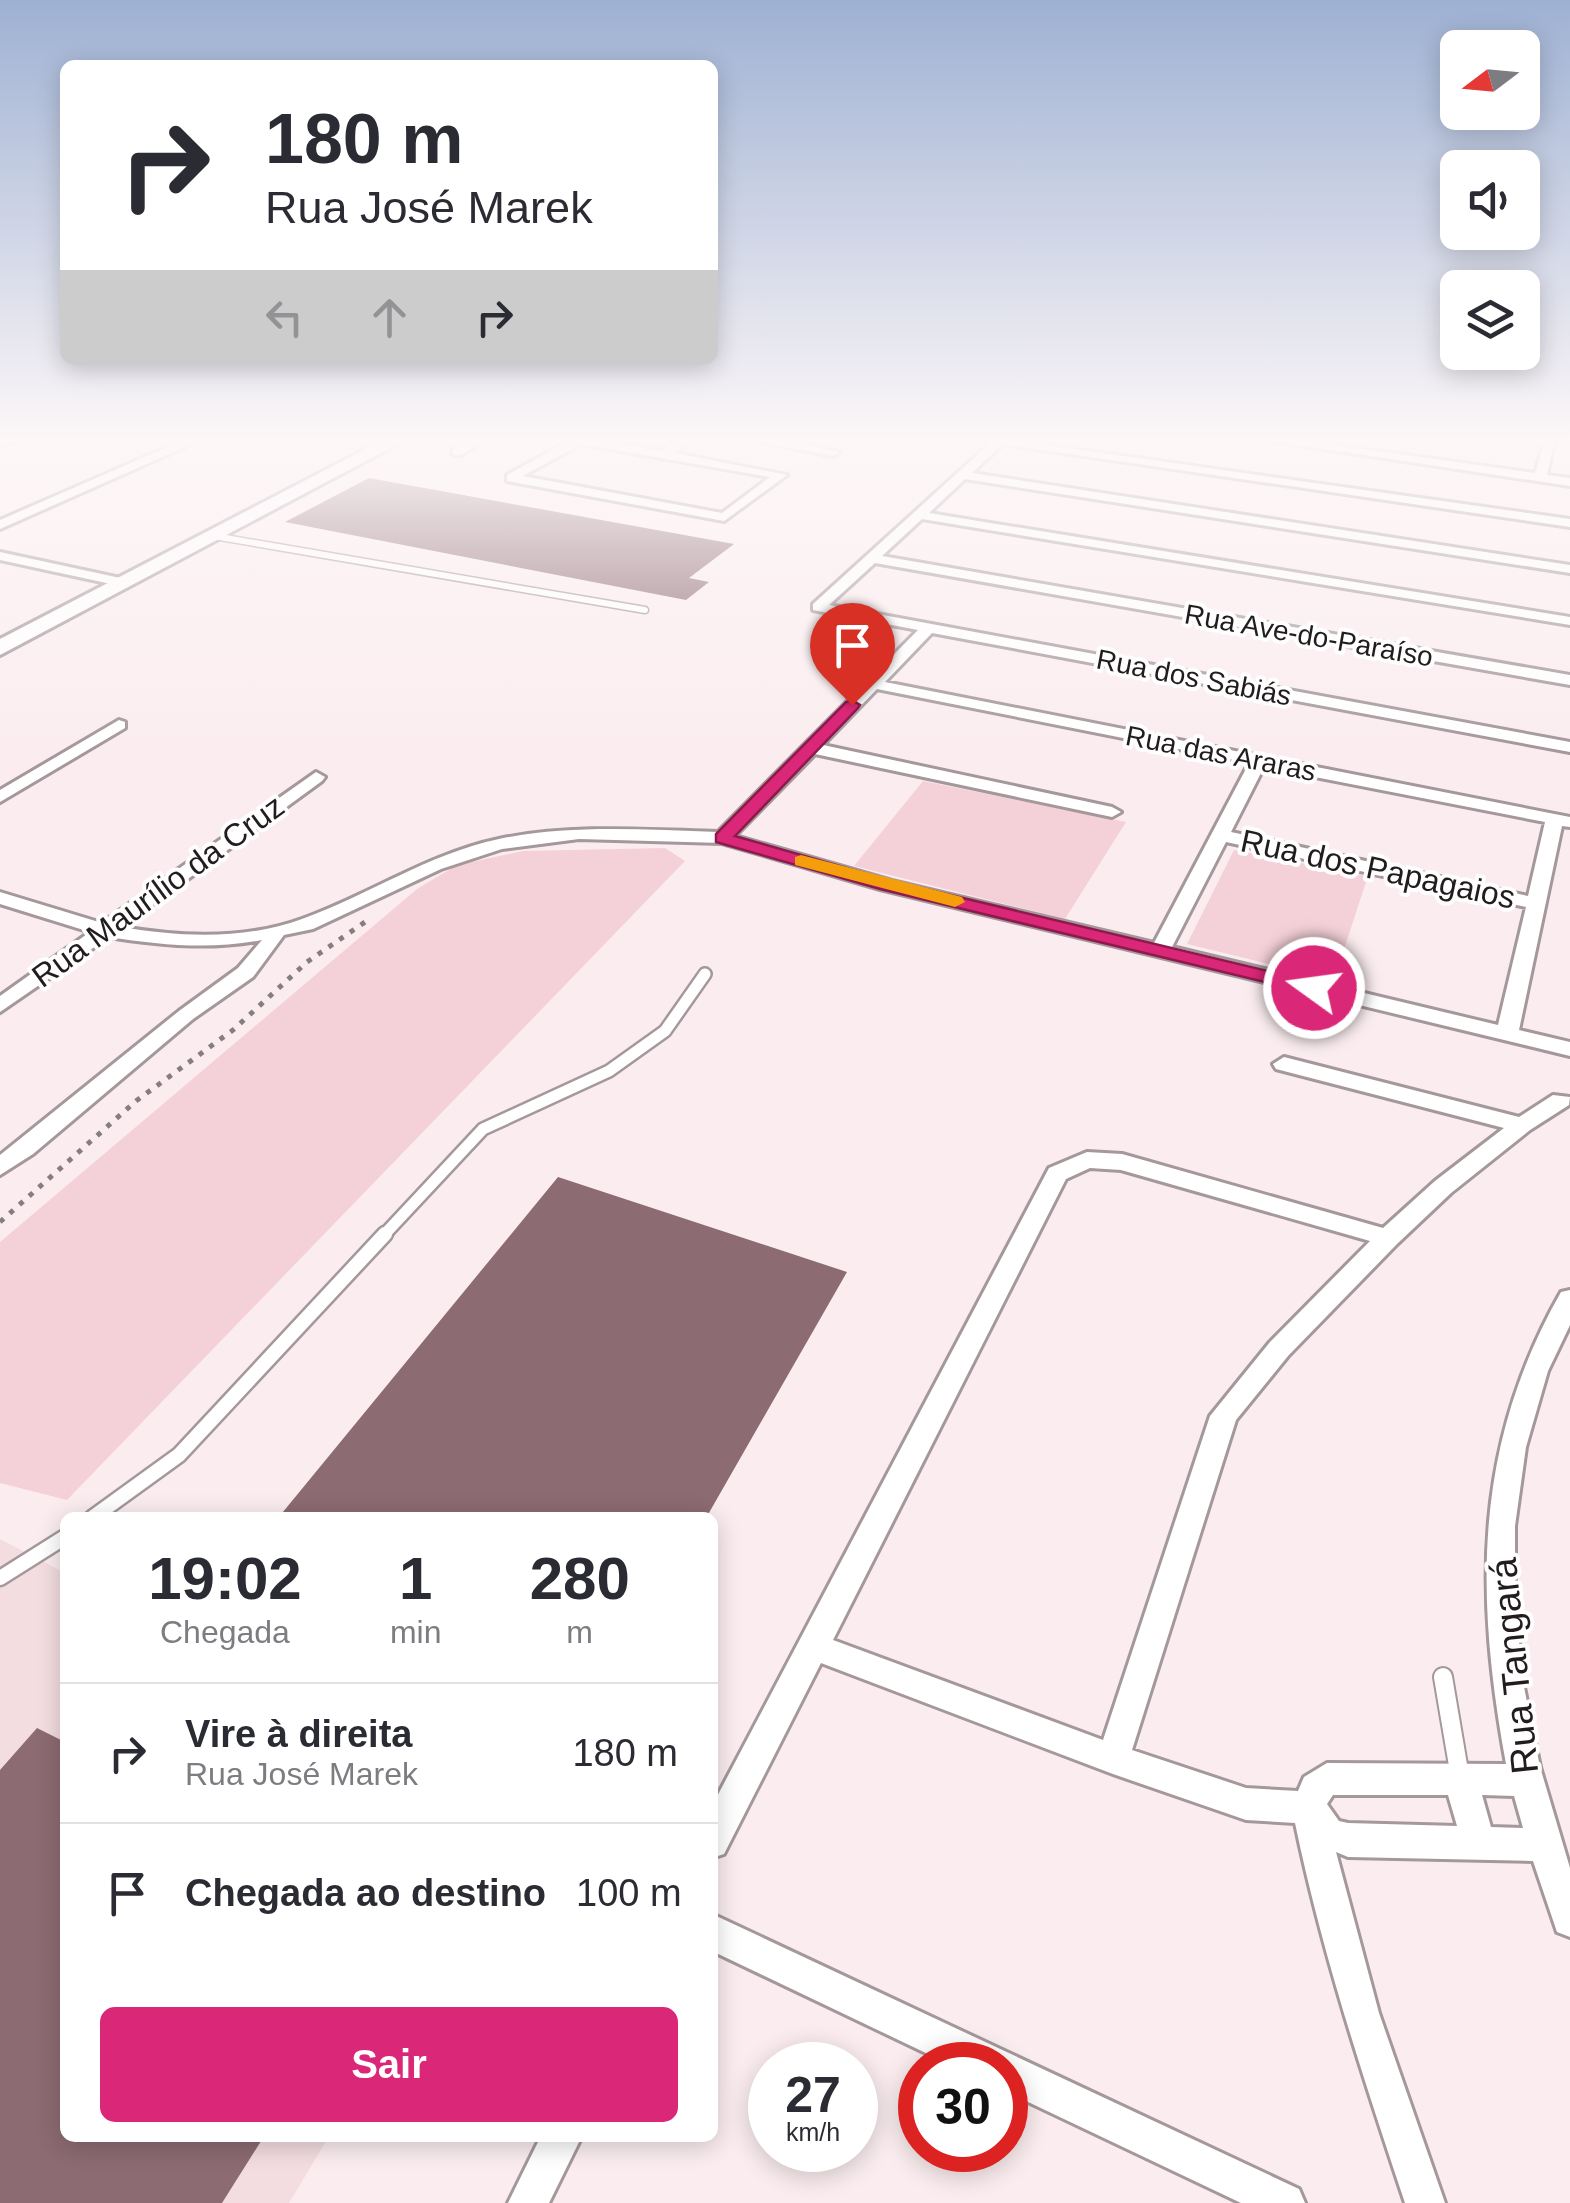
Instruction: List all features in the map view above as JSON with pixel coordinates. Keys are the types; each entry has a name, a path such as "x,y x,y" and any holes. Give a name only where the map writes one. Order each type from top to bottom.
{"main road":[{"path":"0,648 205,541"}],"street":[{"path":"872,558 891,541"},
{"path":"1078,541 1570,621"},
{"path":"1386,541 1570,569"},
{"path":"0,556 125,583"},
{"name":"Rua dos Sabiás","path":"872,558 818,607 1570,747"},
{"name":"Rua Ave-do-Paraíso","path":"872,558 1570,680"},
{"path":"722,838 928,628"},
{"name":"Rua das Araras","path":"873,684 1562,821"},
{"path":"0,796 119,724"},
{"path":"810,748 1112,812"},
{"path":"1160,951 1259,760"},
{"name":"Rua Maurílio da Cruz","path":"0,1006 316,777"},
{"path":"1507,1034 1536,903 1562,821"},
{"path":"0,898 105,930 163,940 232,940 276,933 334,914 457,856 532,838 620,834 722,838 886,885 1570,1049"},
{"name":"Rua dos Papagaios","path":"1220,835 1536,903"},
{"path":"0,1167 42,1137 189,1012 250,972 276,933"},
{"path":"1284,1064 1522,1125"},
{"path":"1113,1759 1224,1416 1279,1349 1388,1238 1443,1187 1522,1125 1561,1100"},
{"path":"718,1830 1057,1174 1087,1160 1122,1162 1388,1238"},
{"name":"Rua Tangará","path":"1570,1299 1536,1364 1520,1409 1502,1515 1499,1576 1504,1642 1524,1780 1570,1918"},
{"path":"813,1646 1113,1759 1246,1804 1309,1808 1328,1833 1348,1840 1544,1845"},
{"path":"1425,2203 1360,2013 1332,1915 1309,1808 1316,1788 1328,1779 1524,1780"},
{"path":"1461,1780 1478,1841"},
{"path":"718,1935 944,2042"},
{"path":"1028,2082 1285,2203"},
{"path":"528,2203 559,2142"}],"lane":[{"path":"242,541 644,610"},
{"path":"100,1512 179,1455 483,1129 609,1071 664,1031 705,974"},
{"path":"0,1578 60,1540"},
{"path":"1443,1677 1461,1780"}],"path":[{"path":"0,1222 136,1101 233,1030 306,962 375,916"}],"shaded area":[{"path":"923,781 1126,822 1065,919 854,866"},
{"path":"665,848 685,861 67,1500 0,1483 0,1242 417,889 457,865 523,851"},
{"path":"1234,850 1368,876 1334,980 1187,944"},
{"path":"0,1539 60,1570 60,2142 326,2142 289,2203 0,2203"}],"building":[{"path":"382,541 716,541 734,544 689,578 709,582 686,600"},
{"path":"558,1177 847,1272 709,1512 283,1512"},
{"path":"37,1728 60,1740 60,2142 260,2142 222,2203 0,2203 0,1770"}],"slow traffic":[{"path":"801,861 955,902"}],"route":[{"path":"852,705 722,838 886,885 1314,988"}]}
